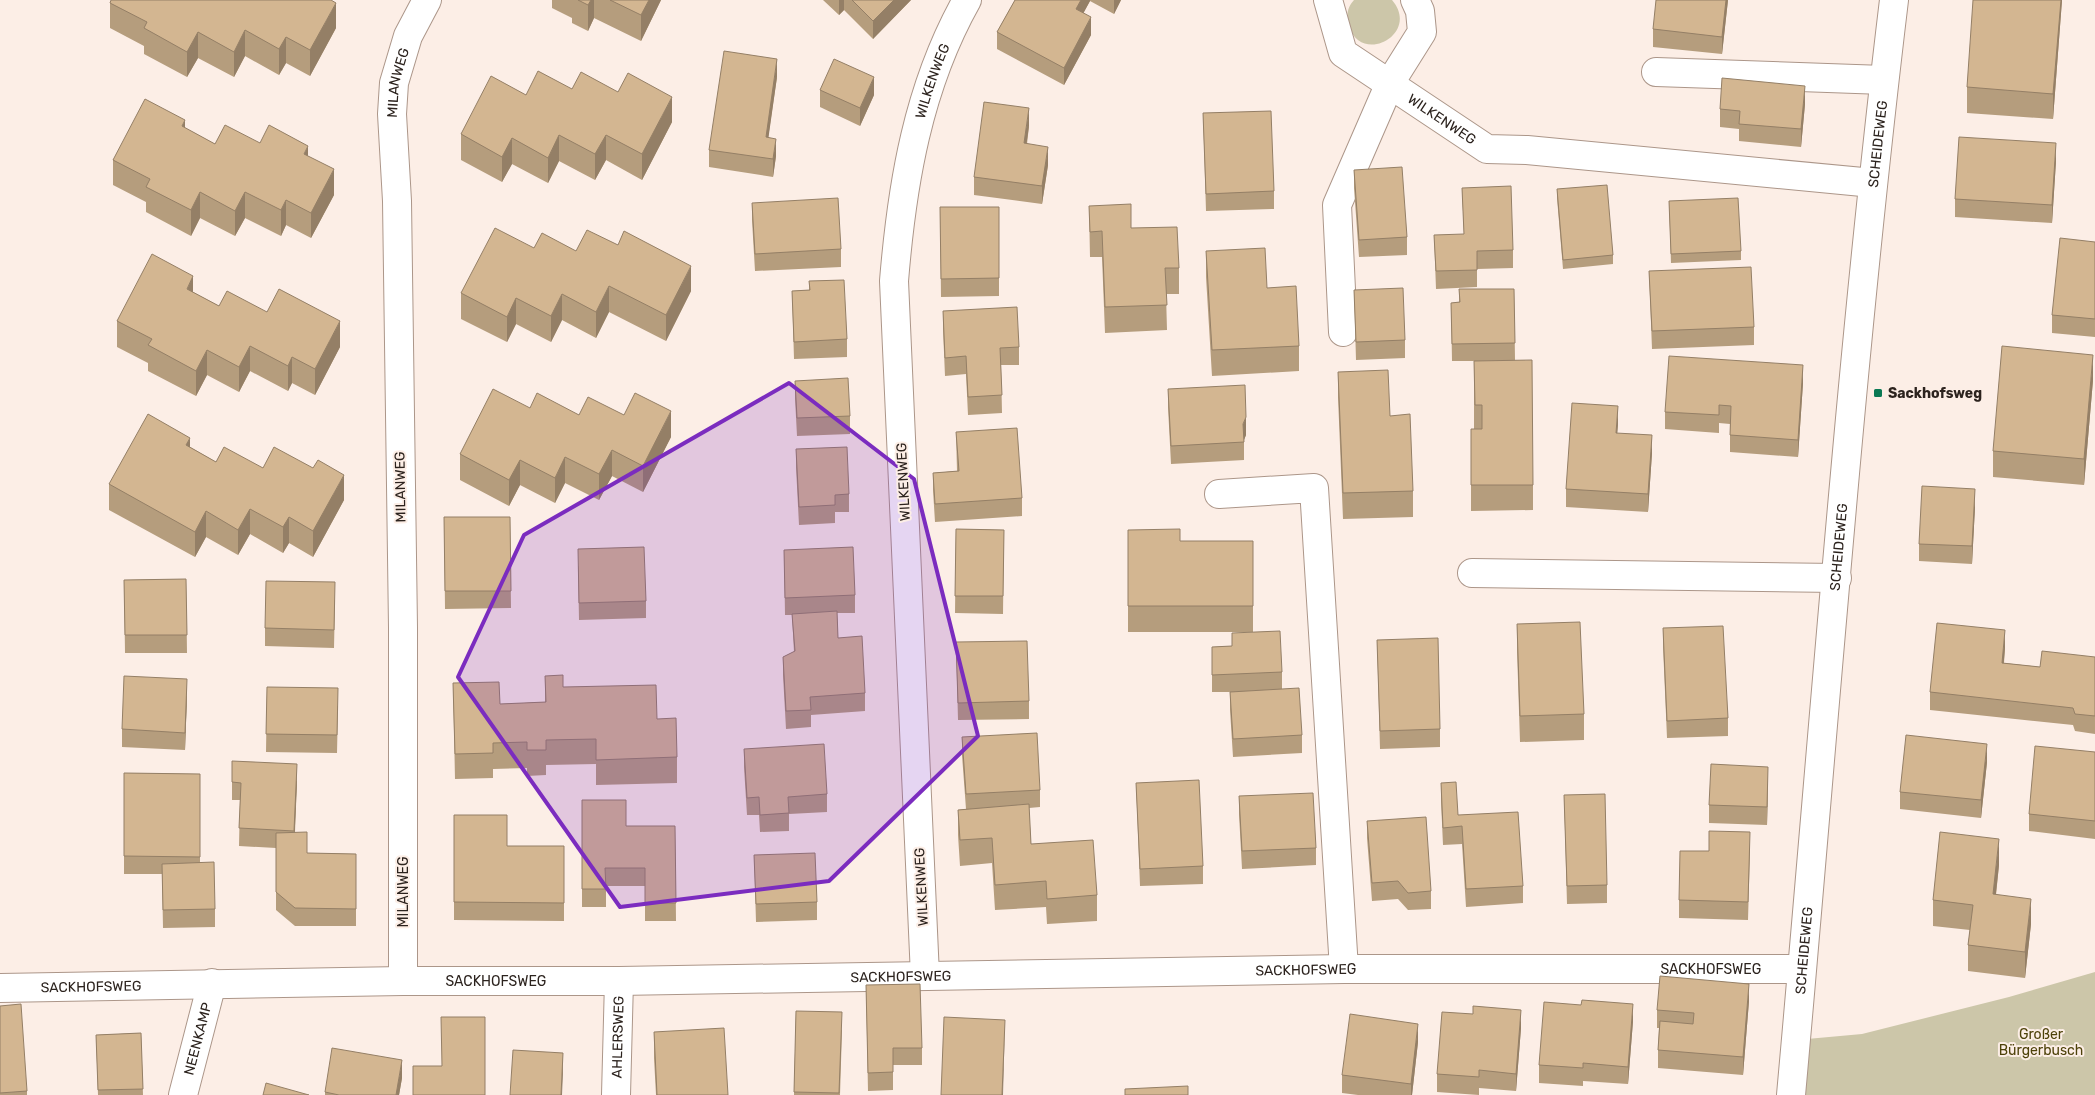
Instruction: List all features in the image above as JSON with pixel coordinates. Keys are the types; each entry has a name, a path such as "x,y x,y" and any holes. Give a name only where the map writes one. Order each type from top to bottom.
{"street":[{"name":"MILANWEG","path":"403,981 403,628 397,201 392,114 394,83 408,36 427,0"},
{"name":"WILKENWEG","path":"925,976 894,281 900,215 910,155 929,87 952,26 968,0"},
{"name":"WILKENWEG","path":"1328,0 1343,53 1487,149 1526,150 1873,184"},
{"path":"1343,332 1337,205 1390,83 1422,32 1420,11 1415,0"},
{"name":"SCHEIDEWEG","path":"1790,1095 1837,578 1848,418 1894,0"},
{"path":"1656,72 1884,80"},
{"path":"1219,494 1314,488 1344,969"},
{"path":"1472,573 1837,578"},
{"name":"SACKHOFSWEG","path":"0,988 212,983 619,981 1344,969 1801,968"},
{"name":"AHLERSWEG","path":"616,1095 619,981"},
{"name":"NEENKAMP","path":"183,1095 212,983"}],"highlighted area":[{"path":"789,383 914,479 978,736 829,881 620,907 458,677 524,535"}],"green space":[{"path":"1354,0 1392,0 1399,13 1399,24 1394,34 1386,41 1376,44 1365,44 1355,38 1349,26 1348,18 1350,6"},
{"name":"Großer Bürgerbusch","path":"2095,972 2095,1095 1791,1095 1796,1040 1862,1034 2009,997"}],"building":[{"path":"111,0 331,0 336,3 310,50 286,37 279,49 245,30 234,52 198,32 187,52 144,28 147,22 110,3"},
{"path":"578,0 591,0 588,5"},
{"path":"610,0 649,0 641,15"},
{"path":"852,0 894,0 873,21"},
{"path":"1015,0 1081,0 1076,9 1091,17 1064,68 997,32"},
{"path":"1656,0 1726,0 1722,37 1653,29"},
{"path":"1973,0 2061,0 2053,94 1967,87"},
{"path":"724,51 777,59 766,137 776,139 773,159 709,150"},
{"path":"834,59 874,77 860,108 820,90"},
{"path":"538,71 572,89 581,72 618,92 628,73 672,97 642,154 606,135 595,154 559,135 548,158 512,138 502,157 461,134 491,76 526,95"},
{"path":"1722,78 1805,86 1801,129 1739,124 1740,111 1720,109"},
{"path":"145,99 185,120 182,126 215,144 225,125 260,143 269,125 308,146 304,154 334,169 311,213 286,200 281,210 245,192 235,211 200,192 191,210 146,187 150,179 113,160"},
{"path":"984,102 1029,108 1024,143 1048,147 1042,186 974,177"},
{"path":"1271,111 1274,191 1206,194 1203,113"},
{"path":"1959,137 2056,143 2052,205 1955,199"},
{"path":"1402,167 1407,237 1359,240 1354,170"},
{"path":"1607,185 1613,255 1563,260 1557,189"},
{"path":"1511,186 1513,250 1477,251 1477,270 1436,271 1434,235 1464,234 1462,188"},
{"path":"838,198 841,249 755,254 752,203"},
{"path":"1738,198 1741,251 1671,254 1669,201"},
{"path":"1131,204 1131,228 1177,227 1179,268 1165,268 1167,305 1105,307 1102,231 1090,232 1089,206"},
{"path":"940,207 999,207 999,278 941,279"},
{"path":"495,228 534,248 542,233 576,251 587,230 618,245 624,231 691,266 666,315 609,286 596,312 562,294 551,316 516,298 507,317 461,293"},
{"path":"2060,238 2095,242 2095,319 2052,315"},
{"path":"1265,248 1267,288 1296,286 1299,346 1212,350 1206,251"},
{"path":"152,254 193,276 187,289 219,306 227,291 267,312 279,289 340,321 315,369 292,357 288,366 250,346 239,367 207,350 196,371 148,345 152,339 117,321"},
{"path":"1751,267 1754,327 1652,331 1649,271"},
{"path":"844,280 847,339 794,342 792,291 810,290 809,281"},
{"path":"1403,288 1405,340 1356,342 1354,290"},
{"path":"1459,289 1514,289 1515,343 1452,344 1451,303 1460,302"},
{"path":"1017,307 1019,347 1000,348 1002,395 968,397 966,356 945,358 943,311"},
{"path":"2002,346 2093,355 2084,459 1993,451"},
{"path":"1669,356 1803,365 1798,440 1730,435 1731,406 1719,405 1719,415 1665,412"},
{"path":"1532,360 1533,485 1471,485 1471,429 1482,429 1482,405 1475,405 1474,361"},
{"path":"1388,370 1390,416 1410,414 1413,491 1343,493 1338,372"},
{"path":"848,378 850,416 797,418 795,381"},
{"path":"1245,385 1246,417 1243,424 1244,442 1171,446 1168,389"},
{"path":"493,389 530,408 537,393 579,415 588,397 624,415 635,393 671,411 643,466 612,450 599,474 565,457 555,478 520,460 509,480 460,454"},
{"path":"1572,403 1618,406 1616,433 1652,435 1648,494 1566,489"},
{"path":"148,414 190,438 186,445 216,462 224,447 263,468 274,447 313,468 318,460 344,475 313,531 289,517 283,527 250,509 238,530 206,511 195,532 109,484"},
{"path":"1017,428 1022,498 935,504 933,473 959,471 956,432"},
{"path":"847,447 849,494 835,495 835,505 799,507 796,449"},
{"path":"1922,486 1975,489 1972,546 1919,544"},
{"path":"444,517 510,517 511,591 445,591"},
{"path":"956,529 1004,530 1003,596 955,596"},
{"path":"1180,529 1180,541 1253,541 1253,606 1128,606 1128,530"},
{"path":"644,547 646,601 579,603 578,549"},
{"path":"853,547 855,595 785,598 784,550"},
{"path":"186,579 187,635 125,635 124,580"},
{"path":"266,581 335,582 334,630 265,628"},
{"path":"837,611 838,638 862,636 865,693 810,697 811,710 786,711 783,657 795,651 792,614"},
{"path":"1580,622 1584,714 1520,716 1517,624"},
{"path":"1937,623 2005,630 2002,663 2040,667 2042,651 2095,657 2095,716 2075,714 2073,708 1930,692"},
{"path":"1723,626 1728,718 1667,721 1663,628"},
{"path":"1280,631 1282,672 1212,675 1212,647 1232,646 1232,633"},
{"path":"1438,638 1440,729 1380,731 1377,640"},
{"path":"1027,641 1029,701 958,703 956,642"},
{"path":"563,675 563,687 656,685 657,719 676,718 677,757 596,760 596,739 546,740 546,750 527,750 527,742 493,743 493,753 455,754 453,683 499,682 500,704 546,702 545,676"},
{"path":"124,676 187,679 185,733 122,729"},
{"path":"267,687 338,688 337,735 266,734"},
{"path":"1299,688 1302,735 1233,739 1230,692"},
{"path":"1037,733 1040,790 966,794 962,737"},
{"path":"1906,735 1987,744 1981,800 1900,792"},
{"path":"824,744 827,794 788,797 789,813 760,815 759,797 747,798 744,749"},
{"path":"2035,746 2095,752 2095,821 2029,814"},
{"path":"232,761 297,764 294,831 239,828 241,783 232,782"},
{"path":"1711,764 1768,767 1767,807 1709,805"},
{"path":"124,773 200,774 200,857 124,856"},
{"path":"1199,780 1203,866 1140,869 1136,783"},
{"path":"1456,782 1458,815 1518,812 1523,886 1466,889 1462,826 1443,828 1441,783"},
{"path":"1313,793 1316,848 1242,851 1239,796"},
{"path":"1605,794 1607,885 1567,886 1564,795"},
{"path":"582,800 626,800 626,826 675,826 676,903 645,903 645,868 605,868 606,889 582,889"},
{"path":"1029,804 1031,844 1093,840 1097,895 1047,899 1046,881 995,885 992,838 960,840 958,810"},
{"path":"454,815 507,815 507,846 564,846 564,903 454,902"},
{"path":"1426,817 1431,891 1408,893 1398,881 1372,883 1367,821"},
{"path":"1709,831 1750,832 1748,902 1679,900 1680,851 1709,851"},
{"path":"307,832 307,853 356,854 356,909 295,908 276,892 276,833"},
{"path":"1940,832 1999,839 1993,894 2031,899 2025,952 1968,945 1973,905 1933,900"},
{"path":"815,853 817,902 756,904 754,855"},
{"path":"214,862 215,909 163,910 162,864"},
{"path":"1660,976 1749,984 1743,1057 1658,1050 1660,1021 1693,1024 1694,1013 1657,1010"},
{"path":"920,984 922,1048 893,1048 893,1072 868,1073 866,985"},
{"path":"1582,1000 1633,1004 1628,1067 1583,1063 1583,1068 1539,1065 1544,1002 1581,1005"},
{"path":"21,1004 27,1091 0,1093 0,1006"},
{"path":"1473,1006 1521,1010 1516,1074 1479,1070 1479,1077 1437,1074 1442,1012 1473,1014"},
{"path":"796,1011 842,1012 839,1093 794,1092"},
{"path":"1350,1014 1418,1024 1411,1084 1342,1075"},
{"path":"441,1017 485,1017 485,1095 413,1095 413,1066 442,1066"},
{"path":"944,1017 1005,1020 1002,1095 941,1095"},
{"path":"724,1028 728,1095 657,1095 654,1032"},
{"path":"141,1033 143,1089 98,1090 96,1035"},
{"path":"332,1048 402,1060 396,1095 339,1095 325,1092"},
{"path":"513,1050 563,1053 561,1095 510,1095"},
{"path":"266,1083 309,1095 263,1095"},
{"path":"1188,1086 1188,1095 1125,1095 1125,1089"}],"place":[{"name":"Sackhofsweg","path":"1878,393"}]}
